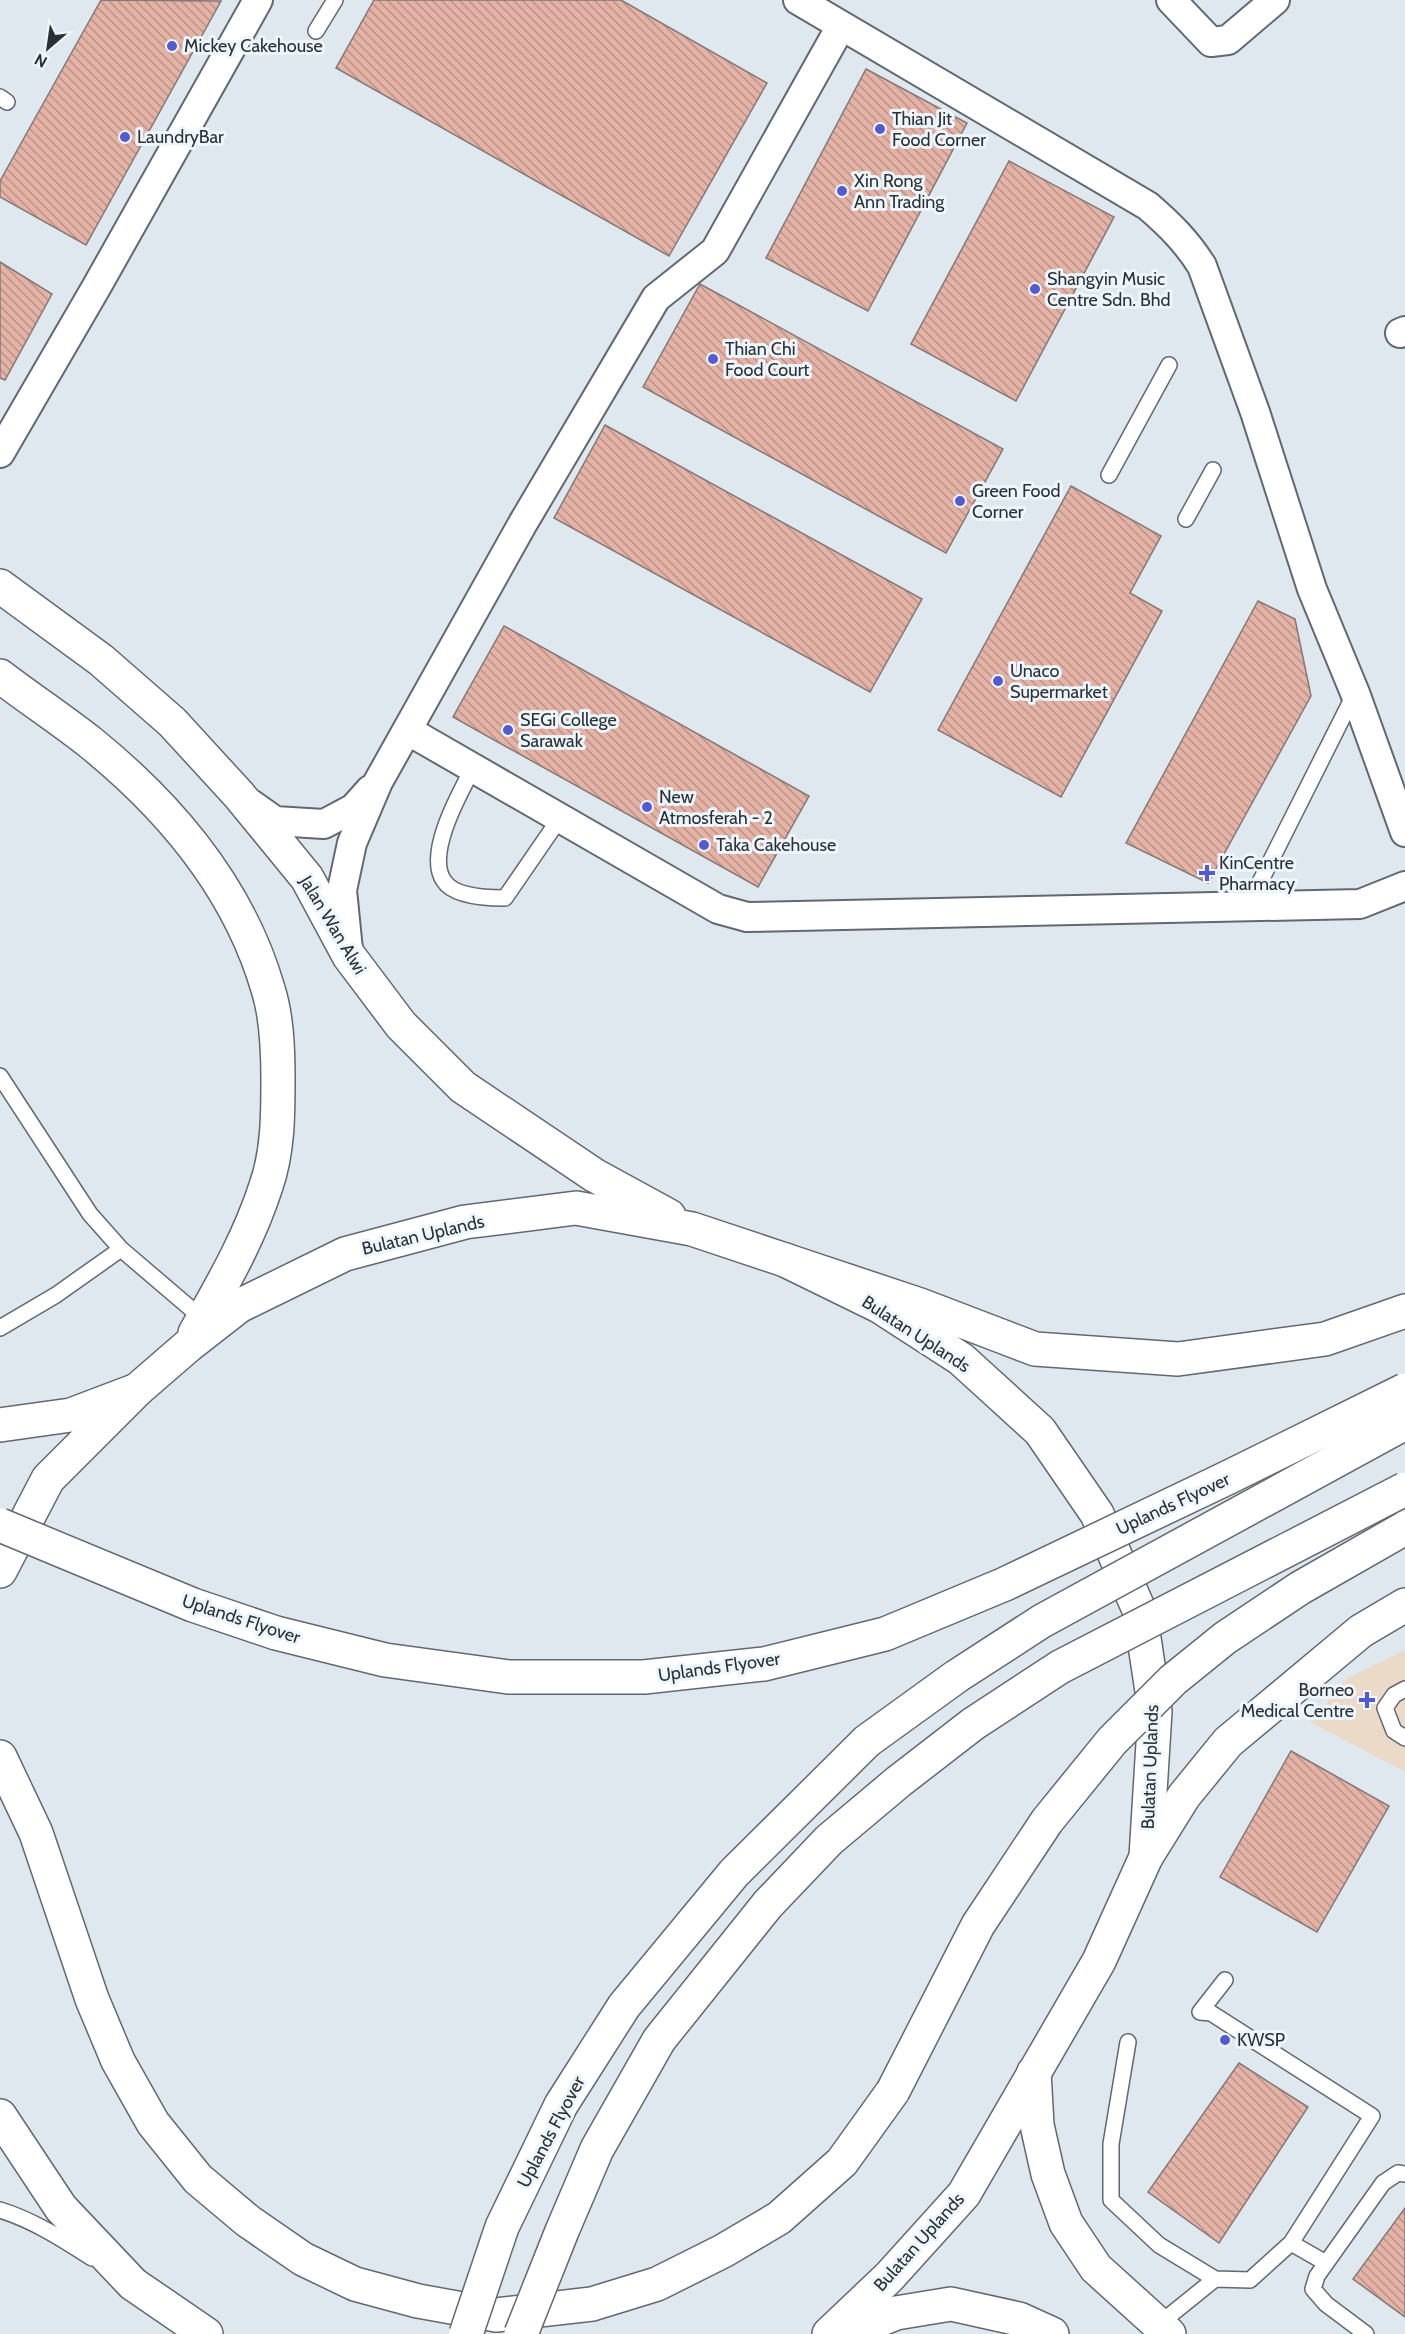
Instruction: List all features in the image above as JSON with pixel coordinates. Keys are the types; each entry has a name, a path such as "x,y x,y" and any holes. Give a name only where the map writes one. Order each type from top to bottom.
{"main road":[{"name":"Jalan Wan Alwi","path":"0,586 101,660 172,722 239,795 307,878 349,956 401,1025 462,1087 594,1175 692,1229"},
{"path":"0,676 92,744 172,818 208,863 239,918 249,936 269,991 278,1050 278,1124 267,1184 250,1232 196,1332"},
{"name":"Bulatan Uplands","path":"0,1571 48,1479 196,1332 239,1306 345,1254 465,1222 576,1208 692,1229 785,1260 879,1306 961,1359 1040,1431 1097,1514 1140,1612 1155,1711 1146,1857 1099,1961 964,2194 889,2277 829,2334"},
{"path":"785,1260 920,1305 1035,1349 1178,1359 1325,1339 1405,1311"},
{"path":"0,1425 71,1415 136,1390"},
{"name":"Uplands Flyover","path":"0,1525 214,1612 276,1633 385,1660 508,1677 644,1677 764,1664 885,1634 1005,1584 1217,1484 1405,1390"},
{"name":"Uplands Flyover","path":"466,2334 502,2227 561,2104 624,2006 734,1873 867,1740 957,1676 1042,1621 1405,1423"},
{"path":"521,2334 597,2149 659,2040 768,1904 829,1840 898,1782 973,1724 1060,1667 1405,1489"},
{"path":"0,1757 36,1833 92,1999 118,2061 153,2123 198,2179 248,2221 303,2259 356,2284 418,2301 496,2315 592,2304 657,2284 723,2251 779,2218 842,2162 893,2091 978,1925 1047,1821 1112,1741 1173,1680 1225,1638 1300,1588 1405,1528"},
{"path":"1146,1857 1184,1796 1228,1742 1361,1631 1405,1605"},
{"path":"1034,2072 1038,2125 1048,2174 1066,2223 1096,2268 1164,2330"},
{"path":"0,2116 62,2208 133,2284 206,2334"},
{"path":"845,2334 896,2313 951,2304 1019,2319 1052,2334"}],"street":[{"path":"0,453 258,0"},
{"path":"798,0 1148,206 1174,228 1191,247 1202,266 1255,412 1312,589 1355,693 1405,832"},
{"path":"1171,0 1211,42 1228,40 1275,0"},
{"path":"349,956 342,890 352,843 378,782 523,523 656,298 716,251 841,26"},
{"path":"407,730 718,909 747,917 1360,904 1405,886"},
{"path":"239,795 275,821 324,824 354,808 378,782"}],"lane":[{"path":"316,32 334,0"},
{"path":"1109,475 1169,365"},
{"path":"1186,519 1213,470"},
{"path":"1248,906 1355,693"},
{"path":"472,768 444,825 438,867 444,883 460,892 482,898 505,898 560,818"},
{"path":"0,1076 90,1214 196,1332"},
{"path":"0,1328 56,1295 121,1250"},
{"path":"1405,1689 1394,1695 1385,1708 1395,1731 1405,1738"},
{"path":"1128,2042 1111,2144 1111,2200 1159,2245 1215,2279 1250,2280 1291,2243 1372,2116 1211,2013 1200,2012 1225,1980"},
{"path":"1366,2334 1326,2304 1313,2289 1317,2276 1383,2183 1398,2173 1405,2174"},
{"path":"0,2210 15,2214 68,2242 133,2284"},
{"path":"1291,2243 1326,2263"},
{"path":"1164,2330 1215,2279"}],"shaded area":[{"name":"Borneo Medical Centre","path":"1405,1650 1405,1772 1310,1722 1347,1678"}],"building":[{"path":"101,0 221,1 86,245 0,197 0,181"},
{"path":"374,0 621,0 767,83 669,256 336,68"},
{"path":"866,69 967,123 868,311 766,258"},
{"path":"1009,161 1114,217 1016,401 911,344"},
{"path":"0,262 52,294 5,380 0,378"},
{"path":"700,284 1003,449 946,553 643,387"},
{"path":"605,425 922,599 870,692 554,518"},
{"path":"1071,486 1161,536 1130,593 1162,611 1061,797 938,730"},
{"path":"1258,601 1295,619 1311,696 1208,883 1126,843"},
{"path":"504,626 809,796 758,887 453,717"},
{"path":"1291,1751 1389,1806 1317,1932 1220,1877"},
{"path":"1239,2063 1308,2107 1219,2243 1148,2192"},
{"path":"1405,2208 1405,2317 1353,2279"}],"place":[{"name":"Mickey Cakehouse","path":"172,46"},
{"name":"Thian Jit Food Corner","path":"880,129"},
{"name":"LaundryBar","path":"125,137"},
{"name":"Xin Rong Ann Trading","path":"842,191"},
{"name":"Shangyin Music Centre Sdn. Bhd","path":"1035,289"},
{"name":"Thian Chi Food Court","path":"713,359"},
{"name":"Green Food Corner","path":"960,501"},
{"name":"Unaco Supermarket","path":"998,681"},
{"name":"SEGi College Sarawak","path":"508,730"},
{"name":"New Atmosferah - 2","path":"647,807"},
{"name":"Taka Cakehouse","path":"704,845"},
{"name":"KinCentre Pharmacy","path":"1207,873"},
{"name":"Borneo Medical Centre","path":"1367,1700"},
{"name":"KWSP","path":"1225,2040"}]}
